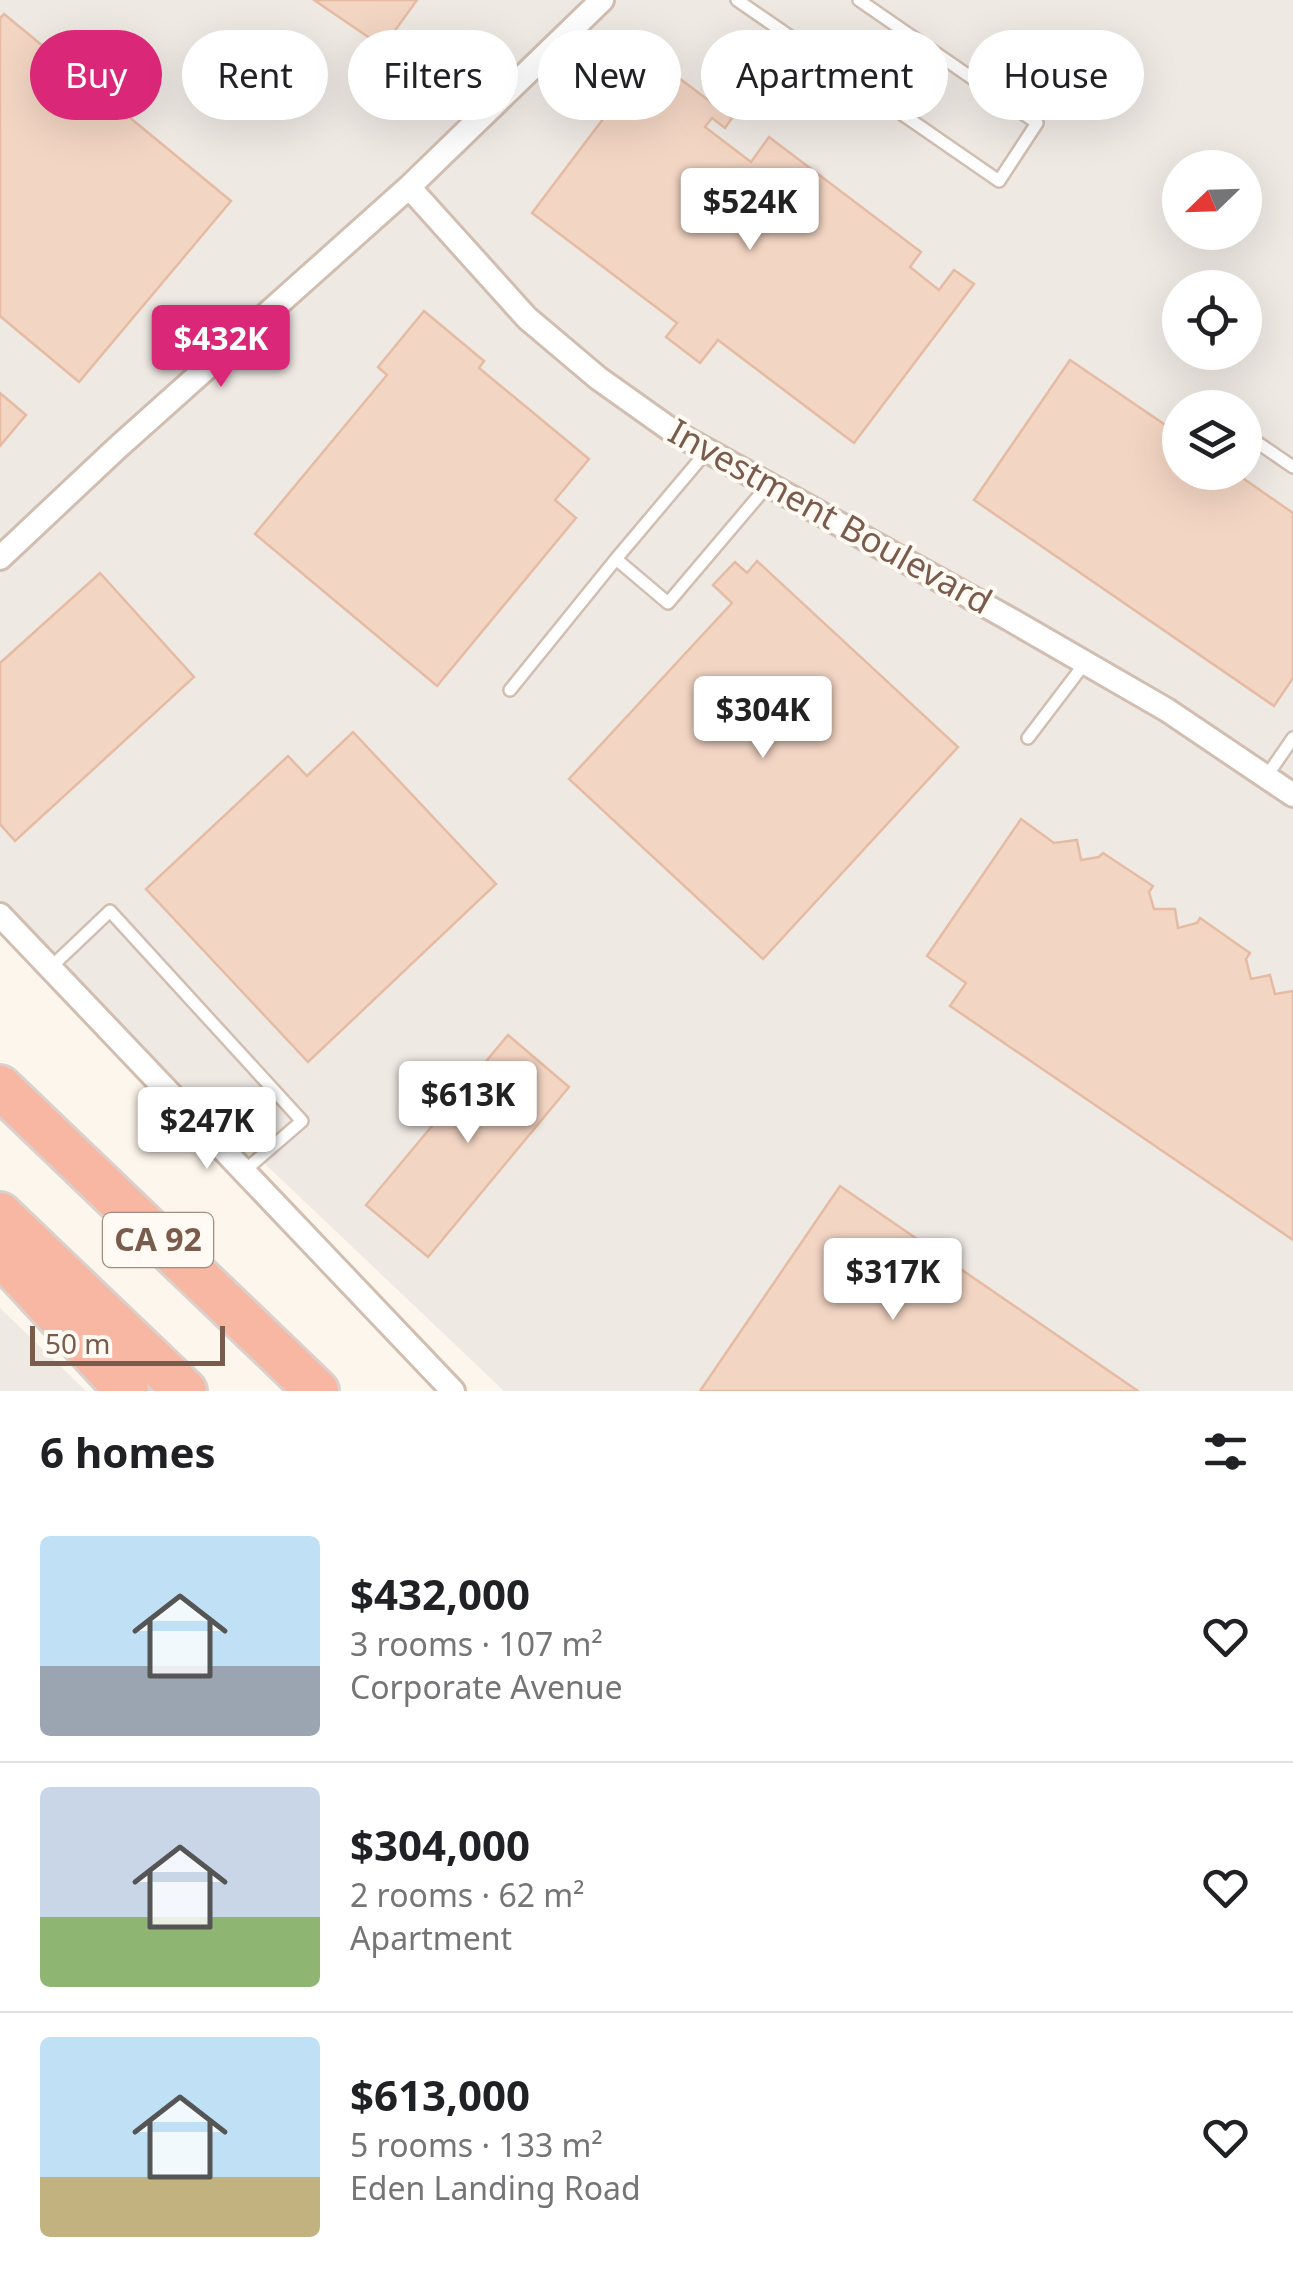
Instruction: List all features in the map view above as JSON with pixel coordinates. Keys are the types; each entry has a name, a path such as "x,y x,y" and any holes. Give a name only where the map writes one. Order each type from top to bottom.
{"highway":[{"name":"CA 92","path":"0,1088 316,1391"},
{"name":"CA 92","path":"0,1214 185,1391"},
{"path":"0,1254 127,1391"}],"street":[{"path":"0,558 409,186 602,0"},
{"name":"Investment Boulevard","path":"409,186 527,318 598,378 674,432 1166,710 1293,795"},
{"path":"0,914 453,1391"}],"lane":[{"path":"737,0 1000,181 1037,122 859,0"},
{"path":"1262,446 1293,467"},
{"path":"510,690 707,451"},
{"path":"616,559 668,603 768,485"},
{"path":"1028,738 1084,662"},
{"path":"1266,777 1293,738"},
{"path":"50,968 110,912 302,1121 243,1172"}],"shaded area":[{"path":"0,0 1293,0 1293,1391 504,1391 0,912"},
{"path":"0,1308 86,1391 0,1391"}],"building":[{"path":"314,0 417,0 395,30 358,30"},
{"path":"4,14 30,35 30,120 133,120 231,201 79,382 0,316 0,18"},
{"path":"681,80 701,95 701,120 710,120 705,127 751,162 769,137 921,252 910,267 939,290 954,270 974,284 854,443 718,340 700,363 666,337 677,323 532,213 602,120 681,120"},
{"path":"715,120 731,120 725,128"},
{"path":"424,311 484,361 479,368 589,459 555,500 576,518 437,686 255,534 387,375 378,367"},
{"path":"1070,360 1162,423 1162,490 1260,490 1293,513 1293,678 1274,706 974,500"},
{"path":"0,393 26,415 0,446"},
{"path":"757,561 958,747 763,959 569,779 732,603 713,585 735,562 747,573"},
{"path":"100,573 194,677 15,841 0,824 0,663"},
{"path":"353,732 496,884 308,1062 146,889 288,756 307,776"},
{"path":"1021,819 1054,843 1077,840 1081,860 1103,853 1153,886 1149,892 1154,909 1175,909 1178,928 1197,923 1200,918 1250,953 1246,959 1251,979 1270,975 1275,994 1293,991 1293,1240 950,1006 966,983 927,956"},
{"path":"508,1035 569,1087 428,1257 366,1205"},
{"path":"840,1186 1138,1391 700,1391"}]}
